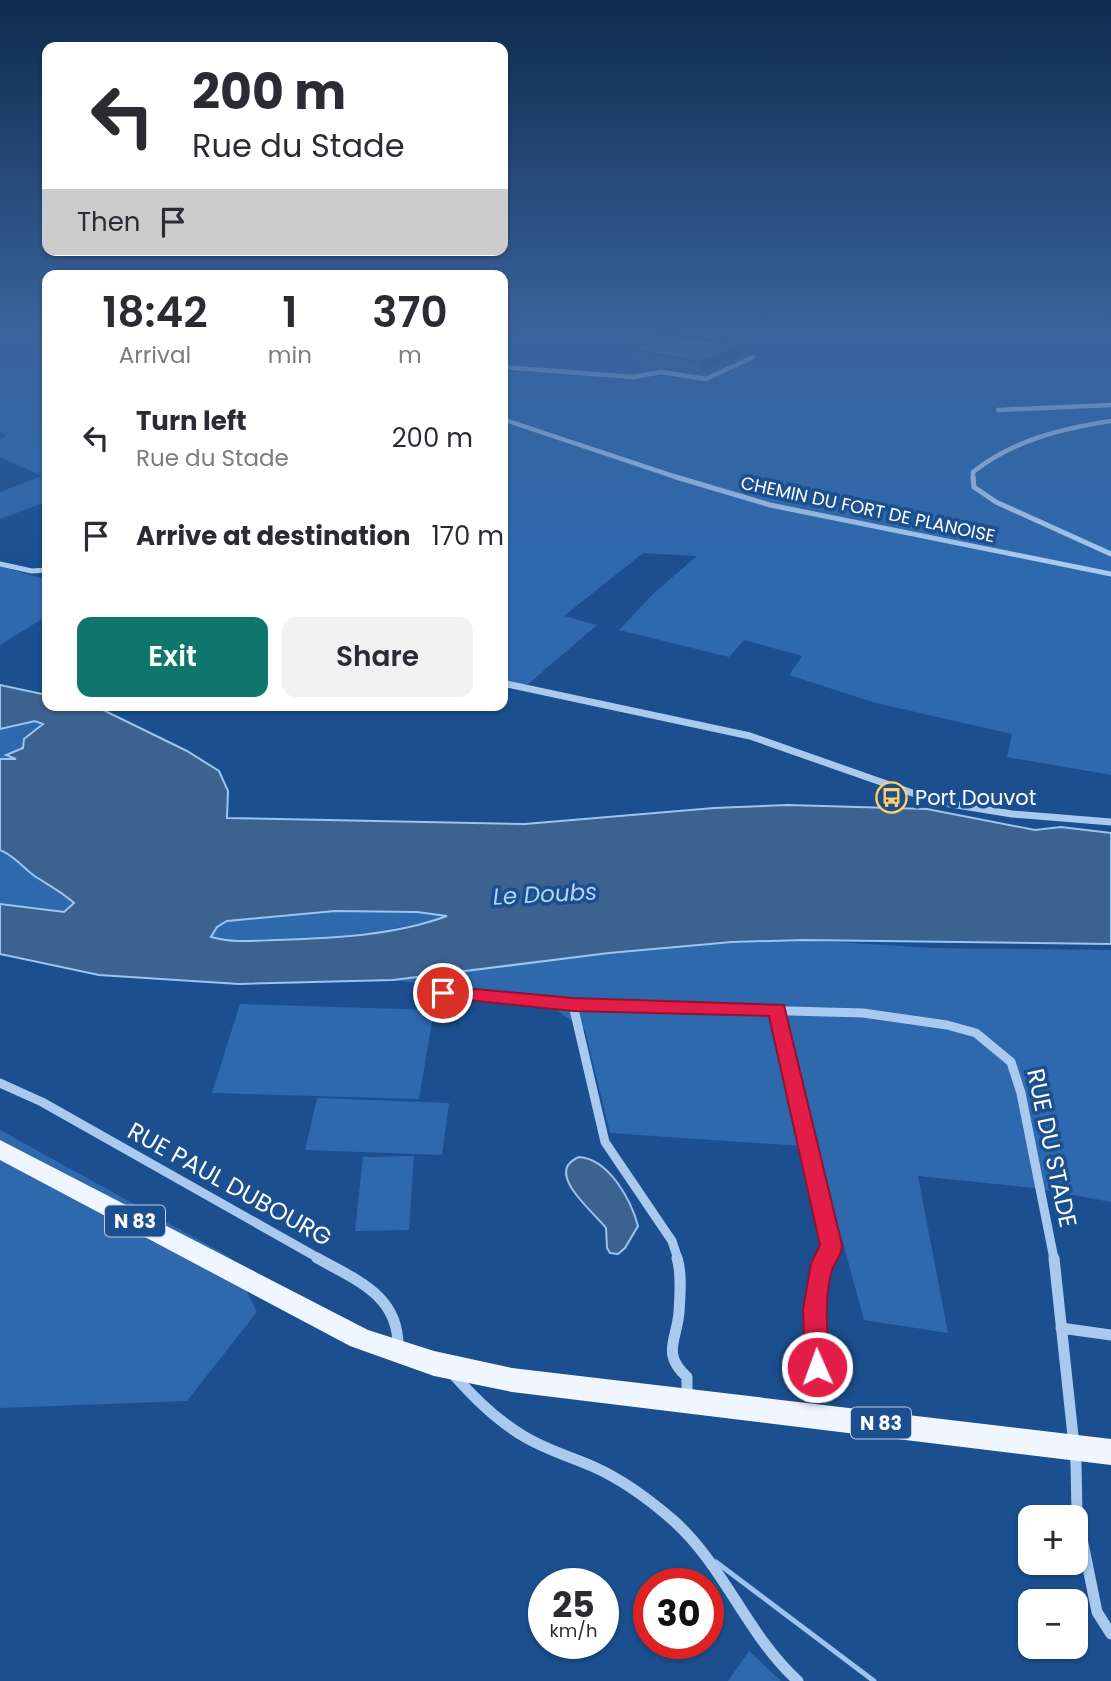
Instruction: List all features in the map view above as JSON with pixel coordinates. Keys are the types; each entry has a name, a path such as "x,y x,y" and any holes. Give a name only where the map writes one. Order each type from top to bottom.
{"main road":[{"name":"N 83","path":"0,1149 359,1338 397,1354 448,1368 512,1380 1111,1452"}],"street":[{"path":"998,410 1111,405"},
{"name":"CHEMIN DU FORT DE PLANOISE","path":"508,421 636,465 770,505 1111,574"},
{"name":"CHEMIN DU FORT DE PLANOISE","path":"1111,421 1044,433 988,459 973,472 973,481 974,487 996,502 1111,554"},
{"path":"0,564 32,571 42,570"},
{"path":"508,684 750,736 789,747 917,797 995,812 1111,822"},
{"name":"RUE DU STADE","path":"443,993 573,1005 863,1013 947,1025 976,1033 996,1047 1011,1062 1021,1093 1056,1269 1079,1526 1097,1612 1111,1634"},
{"path":"573,1005 605,1142 672,1241 679,1263 679,1314 670,1347 672,1357 687,1377 687,1402"},
{"path":"777,1010 831,1245 831,1253 822,1263 815,1310 818,1395"},
{"name":"RUE PAUL DUBOURG","path":"0,1083 42,1102 369,1287 392,1310 396,1319 399,1328 397,1354"},
{"path":"1061,1328 1111,1335"},
{"path":"448,1368 466,1390 505,1424 533,1442 613,1476 674,1522 703,1552 762,1646 797,1681"}],"shaded area":[{"path":"0,402 42,402 42,476 0,457 0,439 7,436 0,432"},
{"path":"508,402 1111,402 1111,775 1007,757 1012,734 876,703 789,675 802,656 744,640 729,657 619,630 655,592 697,556 643,553 564,616 597,625 527,685 508,681"},
{"path":"42,476 42,503 0,519 0,492"},
{"path":"0,566 42,579 42,619 0,645"},
{"path":"35,721 44,724 32,731 24,748 7,755 18,759 0,759 0,729"},
{"path":"0,850 74,903 64,912 0,904"},
{"path":"335,911 417,912 449,916 385,930 319,938 251,941 210,937 217,927 227,921"},
{"path":"804,940 932,948 1111,950 1111,1202 1034,1188 918,1176 948,1333 864,1320 817,1147 610,1133 585,1030 558,1011 476,991 393,980 649,949"},
{"path":"240,1004 434,1010 419,1099 212,1093"},
{"path":"317,1098 449,1103 442,1155 305,1150"},
{"path":"0,1130 230,1257 257,1312 187,1401 0,1408"},
{"path":"414,1156 409,1230 355,1231 363,1157"},
{"path":"749,1651 781,1681 728,1681"}],"water":[{"name":"Le Doubs","path":"0,685 42,694 42,711 105,711 187,751 219,771 228,791 227,818 525,824 714,808 788,805 927,809 1035,830 1061,827 1111,833 1111,944 804,940 732,942 609,953 393,980 239,984 99,975 0,954 0,904 64,912 74,903 0,850 0,759 16,759 6,755 23,748 24,739 43,724 35,721 0,729","holes":["335,911 417,912 447,916 405,928 340,937 243,941 211,937 217,927 227,921"]},
{"path":"579,1157 590,1159 609,1173 624,1193 635,1216 638,1226 625,1248 618,1254 610,1253 607,1248 606,1228 568,1182 566,1172 569,1164"}],"waterway":[{"path":"716,1562 874,1681"}],"place":[{"name":"Port Douvot","path":"892,797"}],"route":[{"path":"443,993 573,1005 777,1010 831,1245 829,1257 822,1263 815,1310 817,1367"}]}
